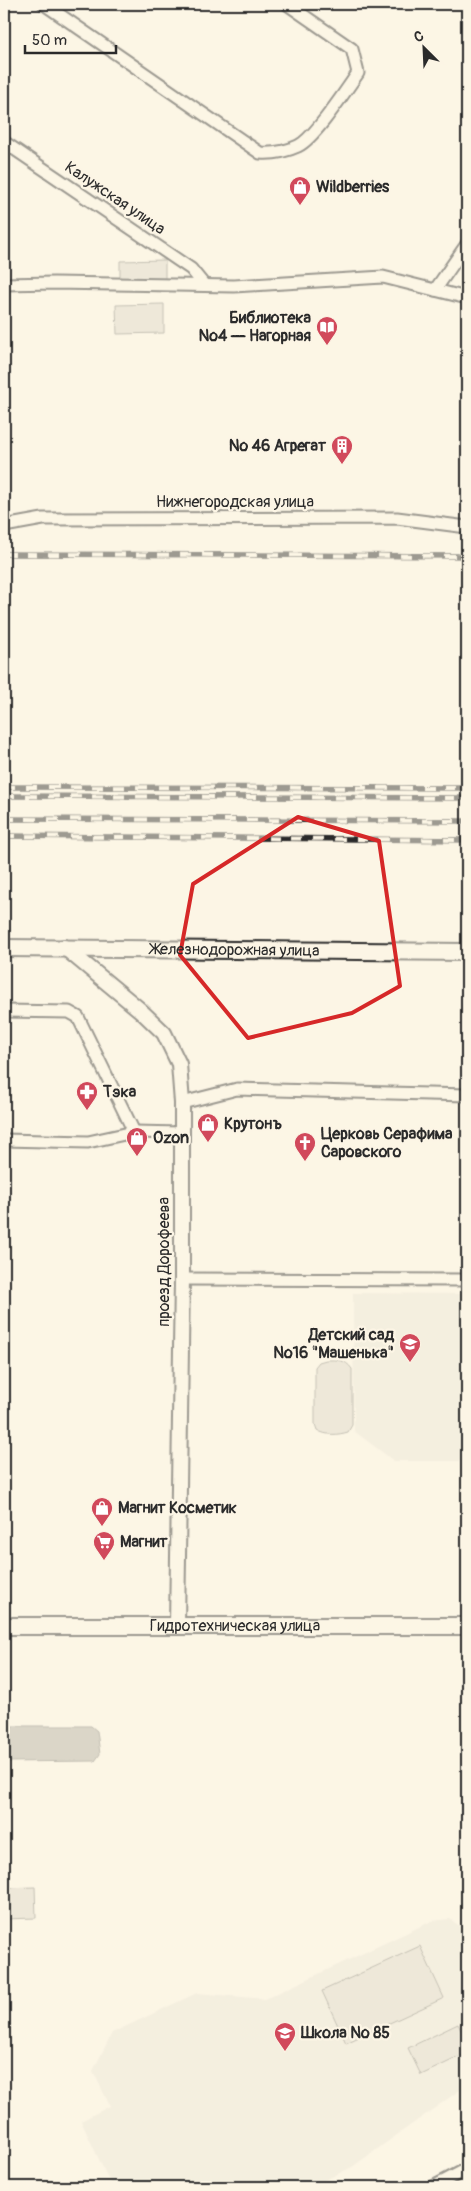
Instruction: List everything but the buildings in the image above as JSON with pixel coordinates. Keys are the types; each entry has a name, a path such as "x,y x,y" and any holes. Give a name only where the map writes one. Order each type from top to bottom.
{"main road":[{"name":"Железнодорожная улица","path":"4,948 64,947 467,952"},
{"name":"Гидротехническая улица","path":"4,1626 467,1626"}],"street":[{"path":"44,4 260,153 277,154 300,145 329,114 358,73 352,49 287,4"},
{"name":"Калужская улица","path":"4,142 190,269 204,285"},
{"path":"434,290 467,244"},
{"path":"4,284 234,286 383,277 467,298"},
{"name":"Нижнегородская улица","path":"4,526 43,519 397,518 467,527"},
{"name":"проезд Дорофеева","path":"64,947 140,1010 164,1033 180,1064 182,1103 182,1279 177,1626"},
{"path":"4,1011 69,1012 78,1017 134,1132"},
{"path":"182,1103 237,1089 467,1095"},
{"path":"4,1140 88,1142 134,1132 182,1133"},
{"path":"182,1279 467,1280"},
{"path":"433,2187 467,2169"}],"highlighted area":[{"path":"298,817 379,841 400,986 352,1013 248,1038 180,955 193,884"}],"shaded area":[{"path":"165,260 165,280 120,280 120,261"},
{"path":"164,304 164,333 117,334 116,305"},
{"name":"Детский сад №16 \"Машенька\"","path":"353,1293 467,1294 467,1461 394,1461 354,1431"},
{"path":"326,1360 344,1362 352,1369 352,1425 348,1432 328,1434 317,1430 315,1424 315,1367 319,1362"},
{"path":"4,1726 91,1726 97,1731 100,1754 95,1761 4,1762"},
{"path":"35,1887 36,1918 4,1919 4,1888"},
{"name":"Школа № 85","path":"450,1919 462,1928 467,1946 467,2085 352,2167 311,2187 112,2187 81,2121 110,2106 93,2071 112,2033 197,1993 265,1999 432,1921"},
{"path":"420,1946 444,1998 346,2043 322,1991"},
{"path":"458,2024 467,2043 467,2053 421,2075 408,2048"}],"railway":[{"path":"4,554 467,556"},
{"path":"4,787 467,788"},
{"path":"4,796 467,798"},
{"path":"4,819 467,821"},
{"path":"4,836 467,840"}],"place":[{"name":"Wildberries","path":"300,206"},
{"name":"Библиотека №4 — Нагорная","path":"327,346"},
{"name":"№ 46 Агрегат","path":"342,465"},
{"name":"Тэка","path":"87,1111"},
{"name":"Крутонъ","path":"208,1143"},
{"name":"Ozon","path":"137,1157"},
{"name":"Церковь Серафима Саровского","path":"305,1162"},
{"name":"Детский сад №16 \"Машенька\"","path":"410,1363"},
{"name":"Магнит Косметик","path":"102,1527"},
{"name":"Магнит","path":"104,1561"},
{"name":"Школа № 85","path":"285,2052"}]}
